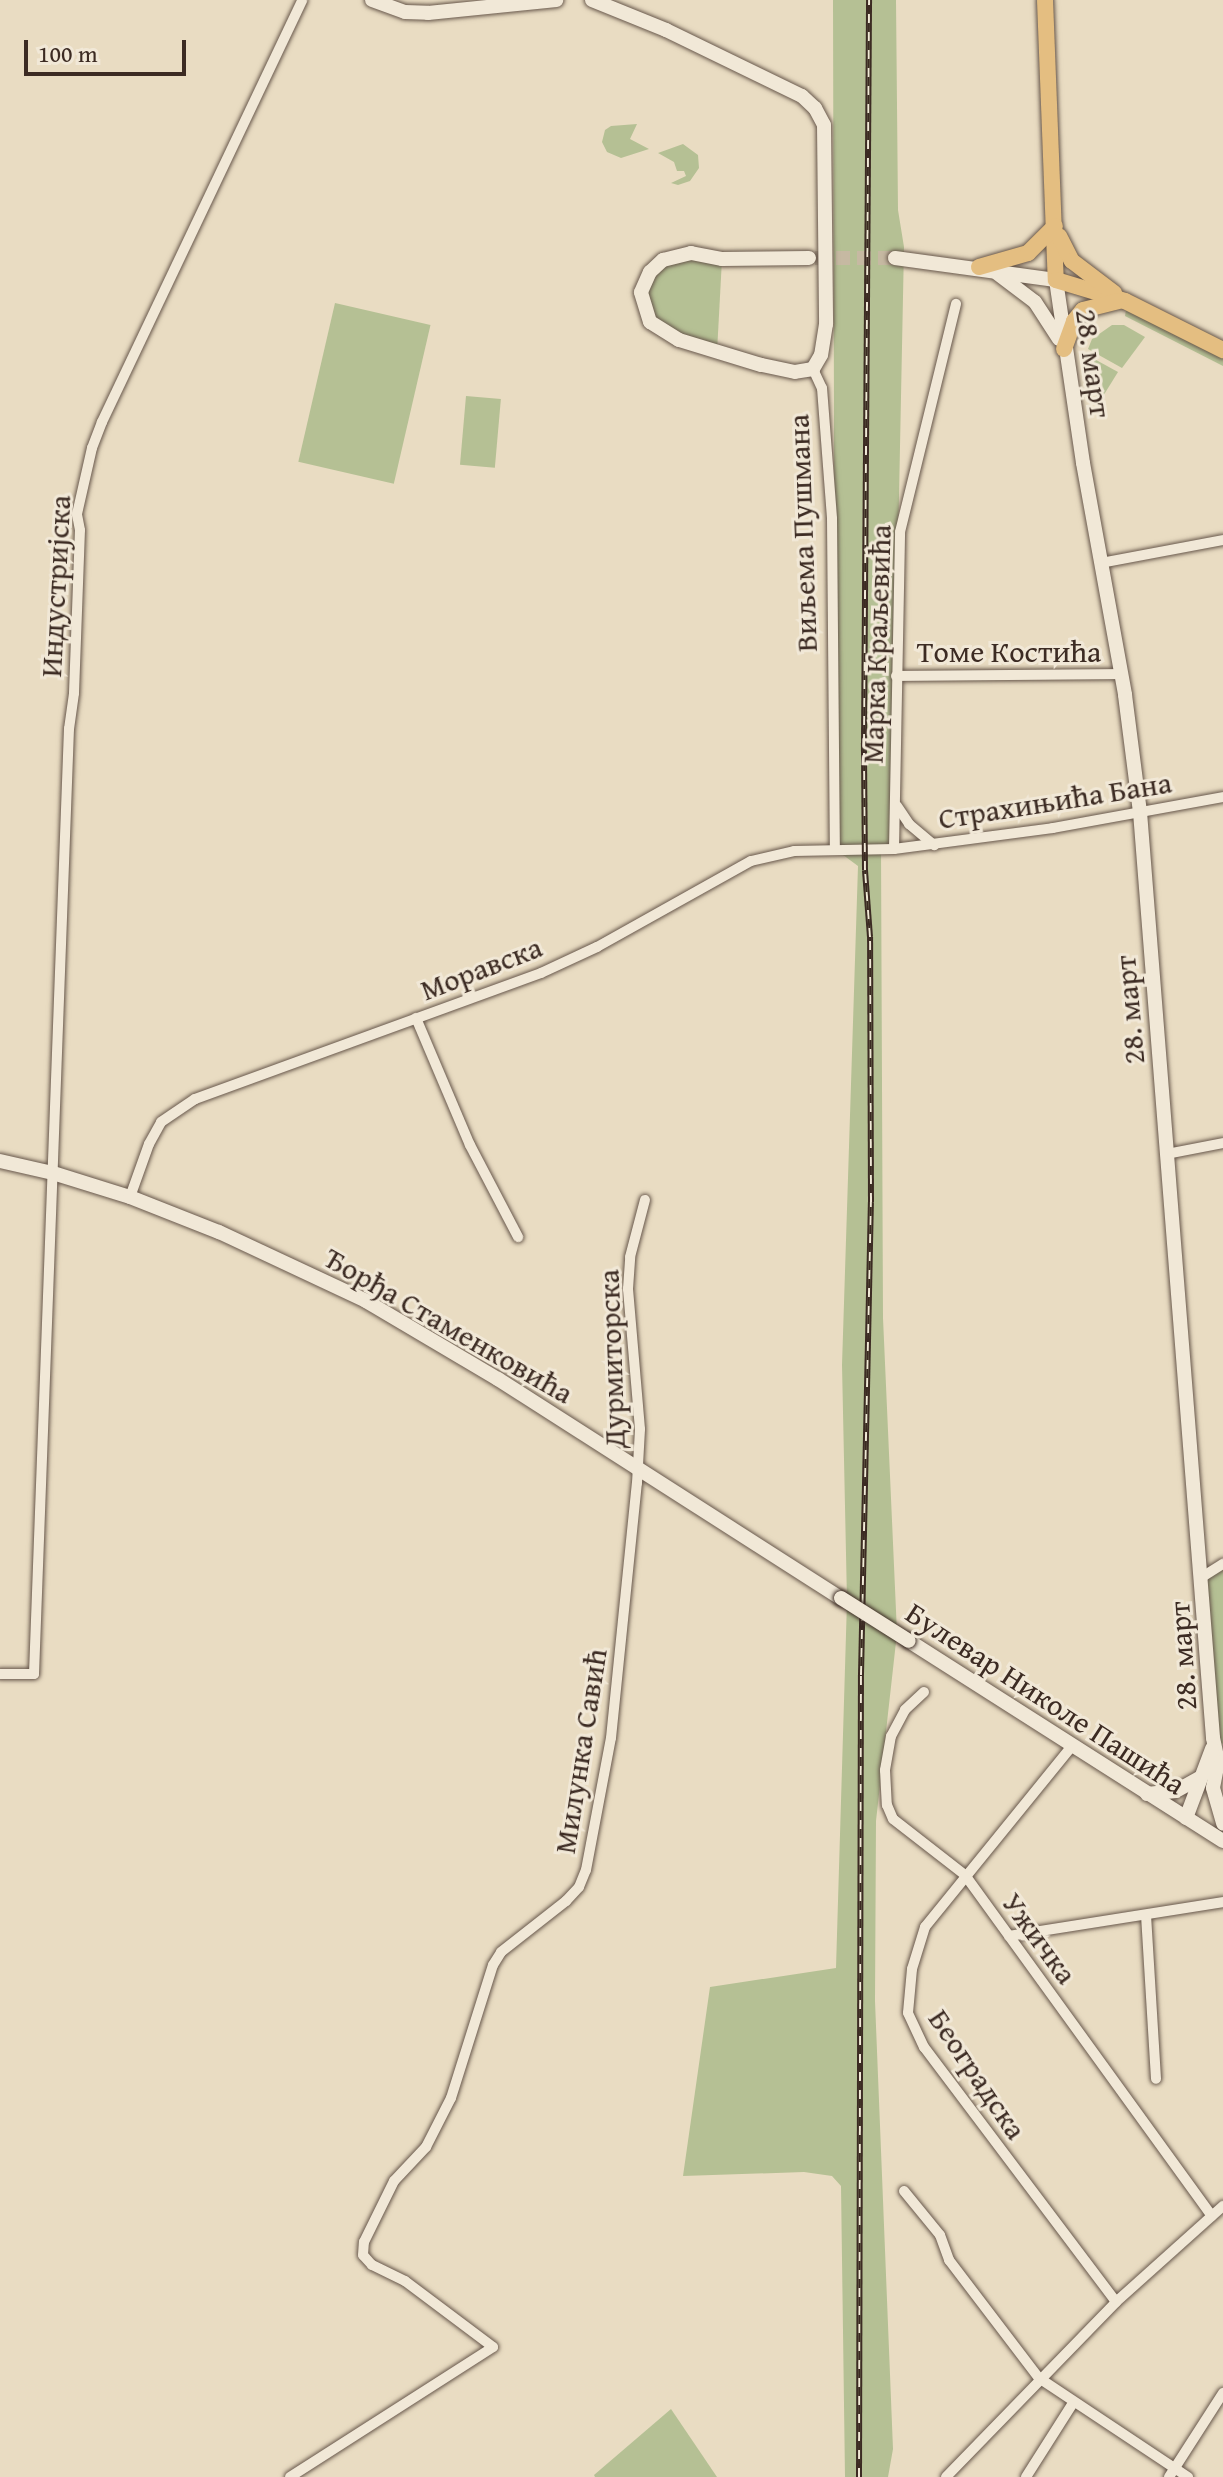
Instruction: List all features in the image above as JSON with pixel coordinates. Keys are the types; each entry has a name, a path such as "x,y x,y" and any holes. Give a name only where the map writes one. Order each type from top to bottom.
{"main road":[{"path":"1045,0 1056,280 1125,301 1223,350"},
{"path":"979,267 1028,253 1055,226"},
{"path":"1055,226 1072,261 1125,301"},
{"path":"1064,349 1074,321 1083,310 1125,301"}],"street":[{"name":"Индустријска","path":"0,1674 34,1674 80,501 92,448 102,422 302,0"},
{"path":"372,0 405,12 428,13 556,0"},
{"path":"592,0 666,30 802,96 822,117 826,135 824,344 813,369"},
{"name":"Виљема Пушмана","path":"809,258 722,259 691,253 677,255 663,260 650,272 641,292 650,322 668,335 761,365 795,372 813,369 822,388 832,519 835,849"},
{"path":"895,258 979,267 1056,280"},
{"path":"979,267 1007,277 1035,302 1064,349"},
{"name":"28. март","path":"1056,280 1064,349 1122,674 1140,812 1218,1762 1213,1788 1223,1824"},
{"name":"Марка Краљевића","path":"894,849 900,532 956,304"},
{"path":"1101,563 1223,540"},
{"name":"Томе Костића","path":"896,676 1122,674"},
{"name":"Страхињића Бана","path":"894,849 1223,797"},
{"path":"895,800 902,816 934,845"},
{"name":"Моравска","path":"130,1197 149,1144 161,1122 195,1099 541,973 597,947 751,861 781,853 894,849"},
{"path":"416,1018 470,1145 518,1237"},
{"path":"1167,1154 1223,1143"},
{"name":"Ђорђа Стаменковића","path":"0,1161 53,1173 130,1197 219,1232 366,1301 460,1355 841,1598"},
{"name":"Дурмиторска","path":"638,1469 640,1429 628,1289 630,1257 645,1200"},
{"name":"Милунка Савић","path":"290,2477 493,2347 405,2281 372,2265 363,2255 364,2242 394,2181 426,2147 451,2098 493,1965 501,1952 566,1901 579,1887 586,1870 611,1738 638,1469"},
{"path":"1202,1577 1223,1564"},
{"name":"Булевар Николе Пашића","path":"841,1598 1223,1841"},
{"name":"Ужичка","path":"924,1692 905,1710 891,1736 885,1770 887,1805 893,1819 908,1834 965,1875 1212,2216"},
{"name":"28. март","path":"1186,1818 1216,1741"},
{"name":"Београдска","path":"1072,1746 965,1875 919,1940 908,1990 910,2022 1004,2157 1116,2302"},
{"path":"1147,1794 1183,1789 1202,1777"},
{"path":"1186,1818 1213,1788"},
{"path":"1009,1936 1223,1902"},
{"path":"1146,1915 1156,2079"},
{"path":"904,2191 940,2235 949,2260 1039,2378 1172,2473 1188,2477"},
{"path":"946,2477 1116,2302 1223,2206"},
{"path":"1172,2473 1223,2393"},
{"path":"1026,2477 1073,2403"}],"green space":[{"path":"833,0 896,0 898,210 904,247 892,847 881,847 883,1318 897,1633 876,1821 875,2001 893,2449 888,2477 845,2477 841,2186 832,2176 804,2172 683,2176 710,1987 836,1968 847,1601 842,1365 858,866 835,849"},
{"path":"637,124 630,139 649,149 621,158 607,152 602,142 605,130 611,126"},
{"path":"683,144 698,155 699,168 690,181 678,185 671,183 686,176 684,171 677,171 674,162 658,153"},
{"path":"722,259 717,352 661,332 644,282 663,260"},
{"path":"335,303 430,325 394,484 298,462"},
{"path":"1126,310 1223,356 1223,366 1125,316"},
{"path":"1112,325 1124,325 1145,337 1122,368 1088,349 1092,339"},
{"path":"1087,355 1118,372 1100,401 1090,386"},
{"path":"466,396 501,399 495,468 460,465"},
{"path":"1223,1564 1223,1744 1213,1738 1202,1577"},
{"path":"671,2409 717,2477 595,2477 594,2475"}],"tunnel":[{"path":"815,258 895,258"}],"railway":[{"path":"859,2477 861,1675 871,1202 870,937 865,870 864,743 869,0"}]}
